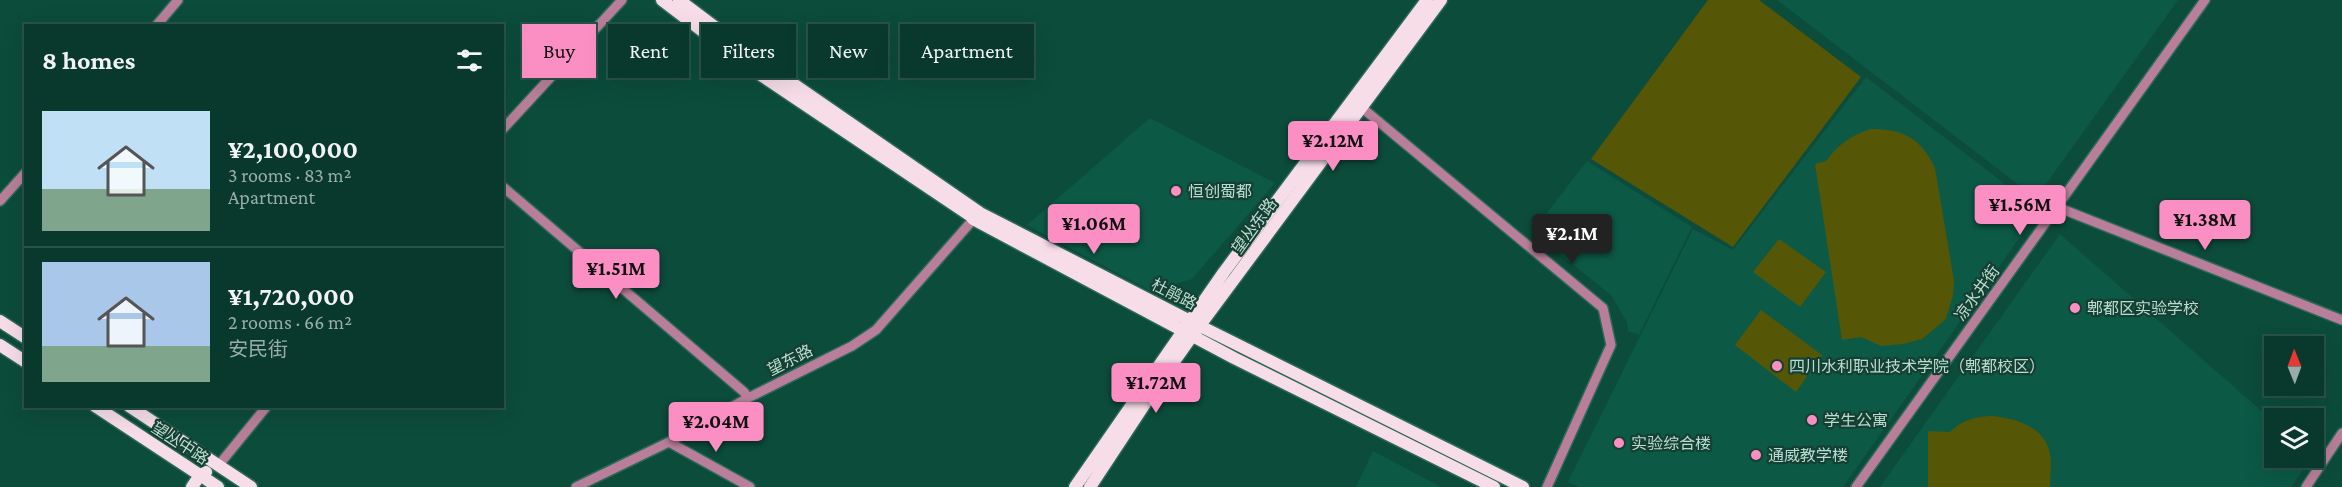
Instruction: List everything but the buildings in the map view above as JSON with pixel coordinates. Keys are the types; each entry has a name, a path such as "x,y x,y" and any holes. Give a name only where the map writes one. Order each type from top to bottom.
{"main road":[{"name":"杜鹃路","path":"662,0 752,69 976,216 1494,487"},
{"name":"杜鹃路","path":"679,0 759,61 976,216"},
{"name":"望丛东路","path":"1191,329 1427,0"},
{"name":"望丛东路","path":"1191,329 1441,0"},
{"path":"0,321 24,337"},
{"name":"杜鹃路","path":"1191,329 1523,487"},
{"path":"1075,487 1191,329"},
{"path":"1090,487 1191,329"},
{"path":"0,345 24,361"},
{"name":"望丛中路","path":"98,408 209,483"},
{"name":"望丛中路","path":"132,408 251,487"},
{"path":"192,487 209,483 218,466"}],"street":[{"path":"504,128 622,0"},
{"name":"凉水井街","path":"1856,487 2205,0"},
{"path":"158,24 176,1"},
{"path":"1361,107 1603,308 1611,345 1547,487"},
{"path":"0,201 24,174"},
{"path":"504,188 735,384 748,398"},
{"path":"2057,207 2342,320"},
{"name":"望东路","path":"576,487 669,442 748,398 852,346 876,330 976,216"},
{"path":"218,466 265,408"},
{"path":"2306,487 2342,433"},
{"path":"669,442 750,487"}],"shaded area":[{"path":"1708,0 1759,0 1861,77 1733,247 1591,159"},
{"path":"1777,0 2178,0 2036,198"},
{"name":"四川水利职业技术学院（郫都校区）","path":"1866,77 2039,210 1843,487 1579,487 1568,482 1693,229 1733,250"},
{"path":"1150,118 1275,183 1192,279 1151,291 1027,225"},
{"path":"1871,129 1902,133 1917,142 1930,158 1935,168 1954,281 1953,295 1946,319 1922,339 1903,344 1881,346 1861,337 1842,340 1815,164 1826,161 1846,141"},
{"path":"1587,161 1692,227 1639,335 1628,331 1627,322 1611,295 1532,232"},
{"name":"郫都区实验学校","path":"2060,234 2264,413 2264,468 2304,468 2291,487 1880,487"},
{"path":"1779,239 1826,272 1800,307 1753,272"},
{"path":"1761,310 1822,355 1796,392 1735,345"},
{"path":"1991,416 2027,425 2042,437 2050,454 2050,487 1928,487 1928,431 1950,432 1969,420"},
{"path":"1373,451 1441,487 1356,487"}],"place":[{"name":"恒创蜀都","path":"1176,191"},
{"name":"郫都区实验学校","path":"2075,308"},
{"name":"四川水利职业技术学院（郫都校区）","path":"1777,366"},
{"name":"学生公寓","path":"1812,420"},
{"name":"实验综合楼","path":"1619,443"},
{"name":"通威教学楼","path":"1756,455"}]}
